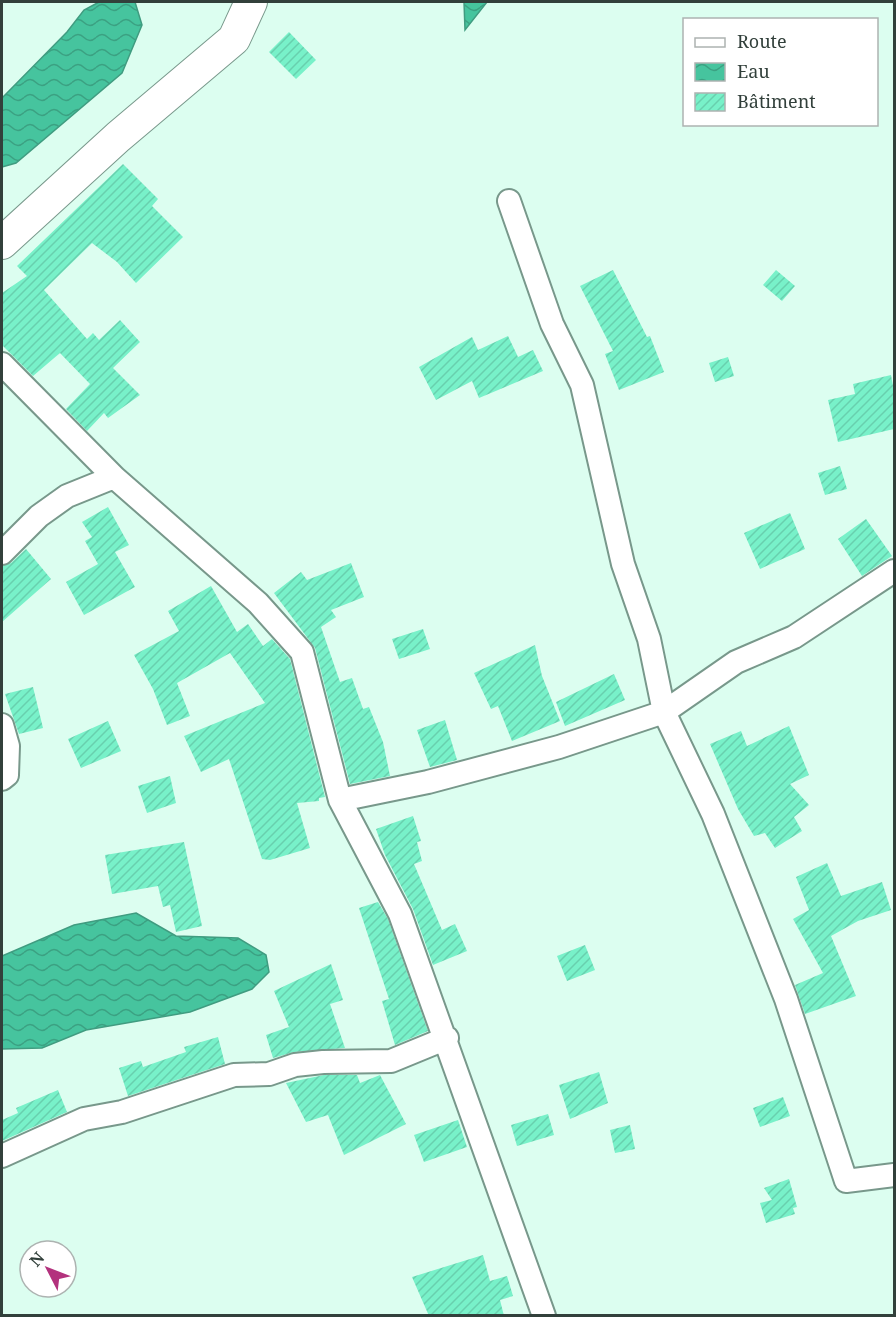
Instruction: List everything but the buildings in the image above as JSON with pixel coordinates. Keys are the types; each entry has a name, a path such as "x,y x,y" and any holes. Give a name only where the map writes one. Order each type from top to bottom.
{"main road":[{"path":"2,243 118,137 234,39 251,2"}],"street":[{"path":"509,201 552,324 582,385 623,564 649,639 664,712 713,814 786,999 846,1181 894,1175"},
{"path":"2,363 114,477 258,603 302,652 340,800 400,914 447,1038 544,1316"},
{"path":"2,553 39,516 67,496 114,477"},
{"path":"340,800 428,782 559,747 664,712 736,662 794,637 894,571"},
{"path":"2,725 8,746 7,775 2,779"},
{"path":"2,1156 84,1119 122,1112 234,1075 269,1074 295,1065 323,1062 390,1060 447,1038"}],"water":[{"path":"99,2 135,2 142,25 122,73 16,163 2,167 2,98 67,32 84,10"},
{"path":"464,2 487,2 465,30"},
{"path":"136,913 176,936 238,938 266,955 269,972 252,989 190,1012 86,1030 42,1048 2,1049 2,956 74,925"}]}
